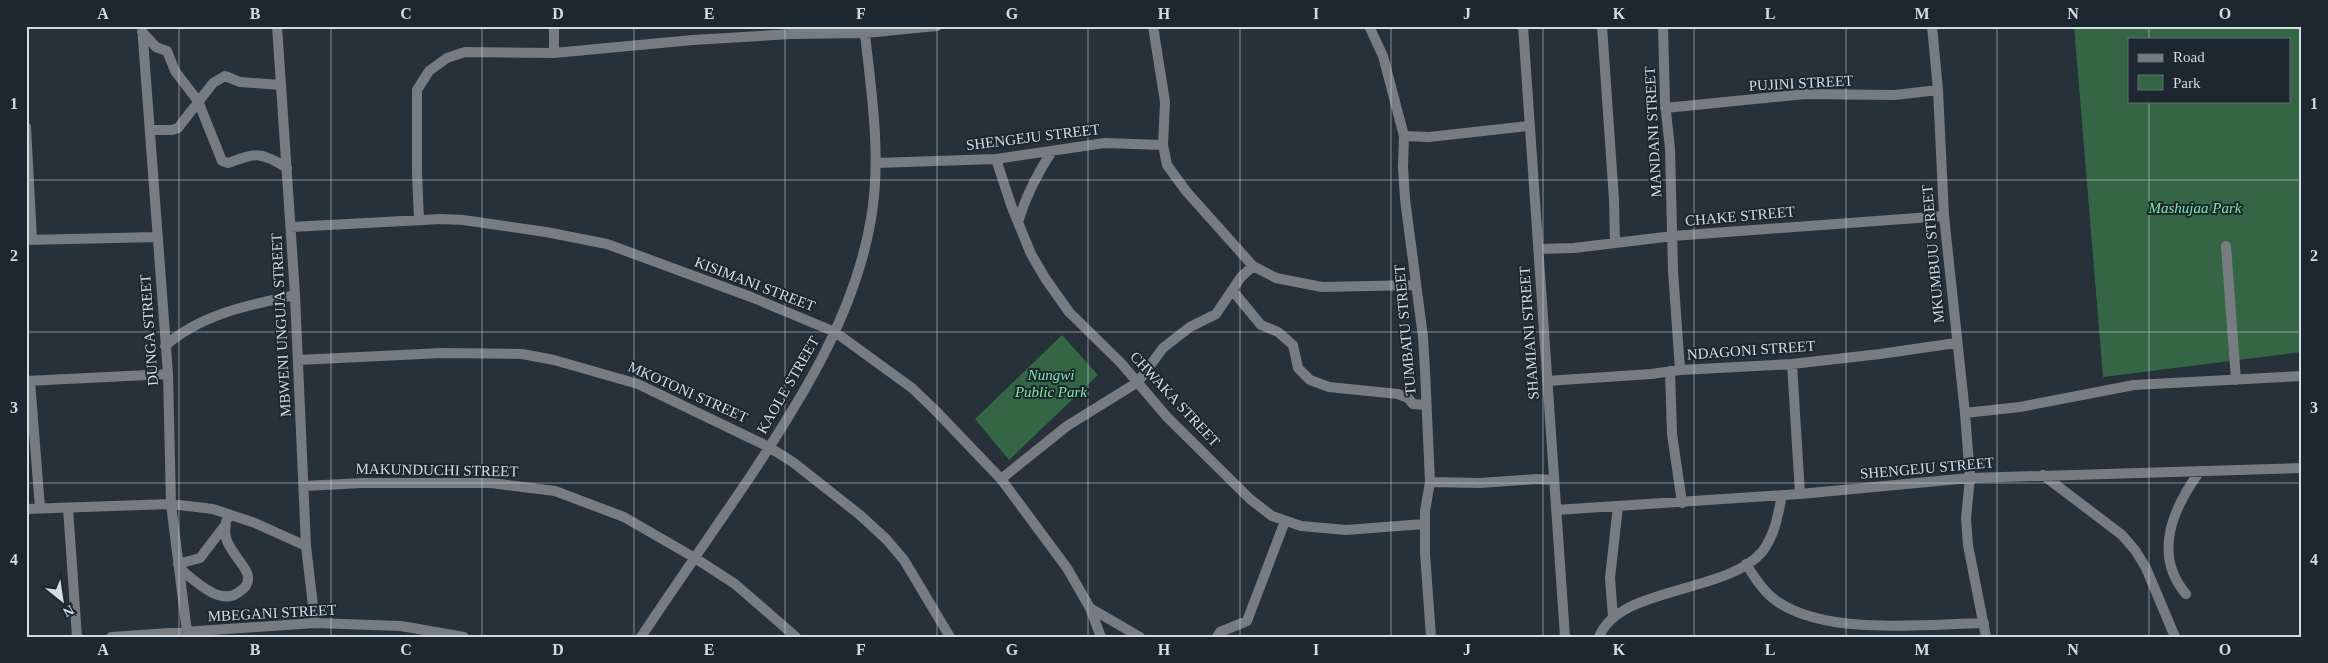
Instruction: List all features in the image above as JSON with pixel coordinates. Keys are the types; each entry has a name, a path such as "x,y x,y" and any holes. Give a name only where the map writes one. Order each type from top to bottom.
{"street":[{"name":"MBWENI UNGUJA STREET","path":"276,26 295,295 306,546 315,623"},
{"path":"554,26 554,53"},
{"path":"419,220 417,90 424,76 434,66 447,58 465,52 554,53 693,40 936,26"},
{"path":"1153,26 1165,102 1163,145 1167,165 1175,177 1253,266 1276,278 1322,287 1416,285"},
{"name":"TUMBATU STREET","path":"1369,26 1386,64 1404,136 1403,168 1405,199 1423,337 1430,482 1424,524 1432,637"},
{"name":"SHAMIANI STREET","path":"1523,26 1528,126 1565,637"},
{"path":"1602,26 1614,200 1615,243"},
{"name":"MANDANI STREET","path":"1663,26 1665,108 1670,148 1673,236 1675,371 1673,442 1682,503"},
{"name":"MKUMBUU STREET","path":"1932,26 1938,90 1944,216 1970,478 1966,518 1968,545 1986,637"},
{"path":"142,29 156,47 167,51 175,70 198,101 223,161 228,163 260,154 269,156 287,168"},
{"name":"DUNGA STREET","path":"142,29 168,374 171,504 187,632"},
{"name":"KAOLE STREET","path":"642,637 769,447 822,360 854,283 867,238 876,163 865,29"},
{"path":"150,130 172,130 178,128 213,83 225,76 240,82 280,85"},
{"name":"PUJINI STREET","path":"1665,108 1805,94 1894,95 1938,90"},
{"path":"1404,136 1429,137 1528,126"},
{"path":"26,128 29,240 158,238"},
{"name":"SHENGEJU STREET","path":"876,163 996,159 1105,143 1163,145"},
{"path":"1018,222 1031,185 1052,150"},
{"name":"CHWAKA STREET","path":"996,159 1031,254 1069,312 1138,382 1167,417 1250,499 1272,516 1319,529 1346,530 1424,524"},
{"name":"CHAKE STREET","path":"1538,249 1673,236 1944,216"},
{"name":"KISIMANI STREET","path":"291,227 419,220 463,220 583,238 607,244 835,332 912,388 1001,479 1067,568 1090,608 1101,637"},
{"path":"2226,246 2236,380"},
{"path":"1001,479 1068,426 1138,382 1163,348 1190,327 1216,314 1241,276 1253,266"},
{"path":"1232,290 1261,325 1278,332 1293,345 1298,368 1310,380 1329,387 1398,394 1408,398 1413,404 1426,404"},
{"path":"165,346 184,331 220,314 295,295"},
{"name":"NDAGONI STREET","path":"1547,381 1792,364 1956,343"},
{"name":"MKOTONI STREET","path":"298,360 442,353 522,354 538,356 638,384 769,447 794,463 860,515 886,539 913,574 950,637"},
{"path":"1792,364 1800,494"},
{"path":"40,508 28,381 168,374"},
{"path":"1965,413 2029,405 2098,390 2134,386 2302,376"},
{"name":"SHENGEJU STREET","path":"1556,510 1800,494 1970,478 2302,468"},
{"path":"2186,594 2176,580 2170,561 2170,530 2184,493 2200,471"},
{"path":"2043,475 2122,535 2135,550 2146,568 2175,637"},
{"path":"1430,482 1480,483 1537,479 1553,480"},
{"name":"MAKUNDUCHI STREET","path":"304,486 362,483 491,482 540,488 624,517 695,558 735,584 796,637"},
{"path":"1599,637 1603,628 1613,616 1628,608 1720,577 1746,564 1761,553 1770,540 1776,525 1782,495"},
{"path":"26,509 171,504 212,509 255,523 306,546"},
{"path":"1613,616 1610,578 1618,506"},
{"path":"68,508 77,637"},
{"path":"223,528 226,543 248,574 247,584 244,589 232,597 221,596 201,585 179,566 200,558 223,528 228,514"},
{"path":"1217,637 1220,632 1248,621 1285,521"},
{"path":"1746,564 1763,589 1778,602 1802,613 1828,621 1857,625 1984,623"},
{"name":"KISIMANI STREET","path":"1090,608 1140,637"},
{"name":"MBEGANI STREET","path":"111,637 315,623 402,626 464,637"}],"green space":[{"name":"Mashujaa Park","path":"2074,26 2302,26 2302,352 2103,377"},
{"name":"Nungwi Public Park","path":"1062,335 1098,375 1009,460 975,419"}]}
